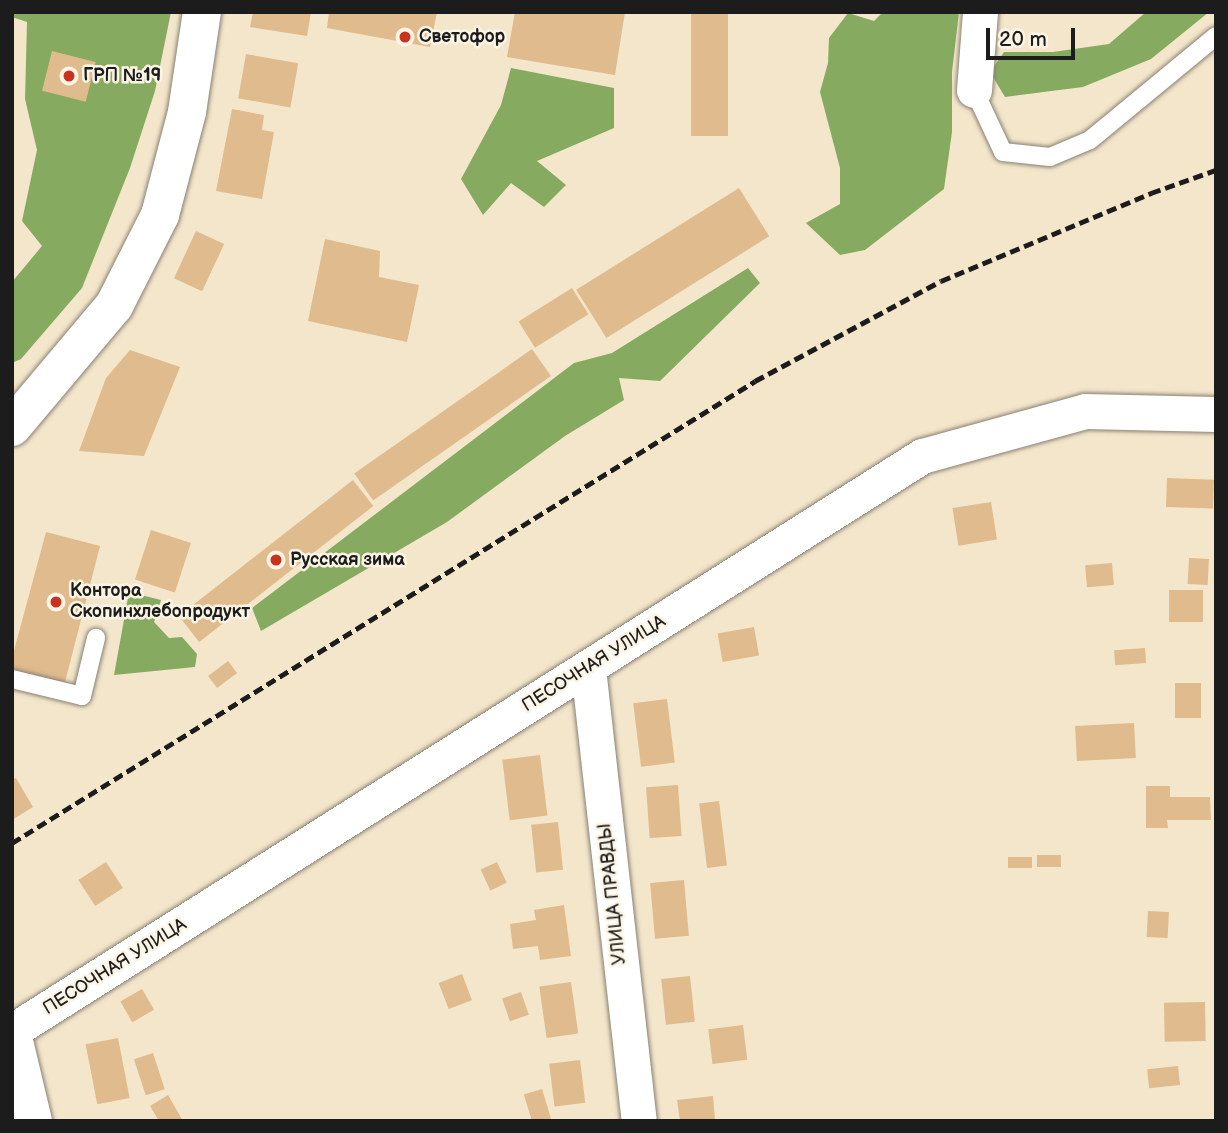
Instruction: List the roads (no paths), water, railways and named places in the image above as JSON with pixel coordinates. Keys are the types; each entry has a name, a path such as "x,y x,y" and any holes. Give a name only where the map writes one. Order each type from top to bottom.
{"main road":[{"path":"12,427 114,306 160,215 187,113 202,12"},
{"path":"12,1032 33,1121"}],"street":[{"path":"974,90 980,12"},
{"name":"ПЕСОЧНАЯ УЛИЦА","path":"12,1032 922,456 1085,411 1216,414"},
{"name":"УЛИЦА ПРАВДЫ","path":"588,668 639,1121"}],"lane":[{"path":"974,90 1003,152 1050,157 1090,140 1216,36"},
{"path":"12,679 82,696 96,638"}],"railway":[{"path":"12,843 755,381 941,281 1151,193 1216,170"}],"place":[{"name":"Светофор","path":"405,37"},
{"name":"ГРП №19","path":"69,76"},
{"name":"Русская зима","path":"276,560"},
{"name":"Контора Скопинхлебопродукт","path":"56,602"}]}
